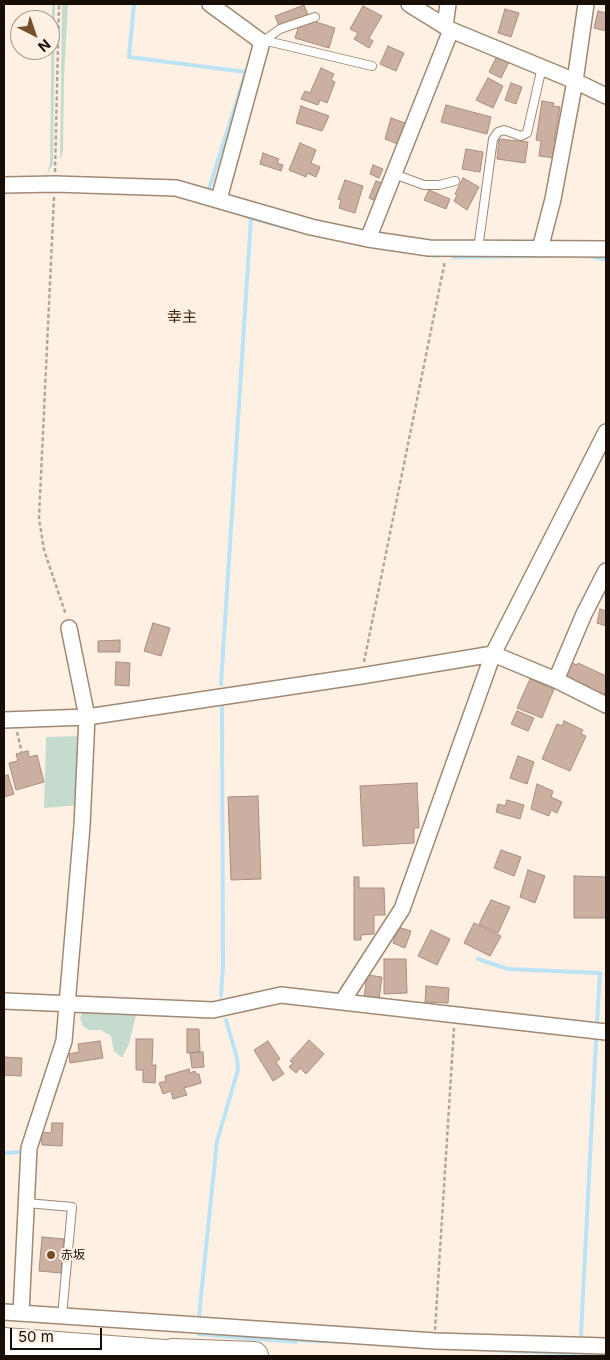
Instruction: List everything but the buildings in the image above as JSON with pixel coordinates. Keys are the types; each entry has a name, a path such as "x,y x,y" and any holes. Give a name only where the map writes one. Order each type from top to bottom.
{"highway":[{"path":"4,1342 191,1356"},
{"path":"122,1351 254,1356"}],"street":[{"path":"210,4 262,42 219,199"},
{"path":"409,4 448,28 575,81 606,96"},
{"path":"368,239 448,28 448,4"},
{"path":"540,249 553,199 575,81 586,4"},
{"path":"4,185 54,184 176,188 311,227 368,239 448,250 606,249"},
{"path":"342,1002 402,909 493,654 606,432"},
{"path":"556,680 584,614 606,571"},
{"path":"22,1313 30,1148 64,1041 82,826 87,717 69,628"},
{"path":"9,720 87,717 493,654 556,680 606,705"},
{"path":"4,1001 68,1002 213,1010 280,995 606,1032"},
{"path":"4,1312 435,1341 606,1346"},
{"path":"60,1346 62,1316"}],"lane":[{"path":"262,42 280,29 315,16"},
{"path":"262,42 267,41 372,66"},
{"path":"478,250 493,139 498,132 504,130 521,136 527,134 542,67"},
{"path":"394,174 424,185 439,185 454,181"},
{"path":"27,1203 72,1206 62,1316"}],"path":[{"path":"59,4 54,184 38,518 44,550 64,603 69,628"},
{"path":"361,676 448,250"},
{"path":"9,720 22,753"},
{"path":"435,1341 455,1014"}],"green space":[{"path":"52,4 55,4 55,10 52,10"},
{"path":"62,4 68,4 63,150 60,160"},
{"path":"51,60 54,60 53,164 47,175 50,163"},
{"path":"82,736 79,805 44,808 46,737"},
{"path":"84,1008 137,1011 129,1044 122,1058 114,1051 111,1036 101,1030 89,1030 83,1026 80,1018"}],"water":[{"path":"195,1329 297,1336 297,1344 197,1336"}],"waterway":[{"path":"134,4 129,57 246,72 209,189"},
{"path":"221,684 251,218 244,215"},
{"path":"251,218 295,230"},
{"path":"428,255 438,256"},
{"path":"453,257 552,256"},
{"path":"589,256 606,260"},
{"path":"221,996 223,965 222,706"},
{"path":"478,959 508,969 600,973 597,1022"},
{"path":"199,1316 217,1141 238,1070 237,1058 226,1020"},
{"path":"581,1334 596,1040"},
{"path":"4,1153 23,1152"},
{"path":"294,1340 344,1342"},
{"path":"489,1350 606,1355"}],"place":[{"name":"赤坂","path":"51,1255"}],"district":[{"name":"幸主","path":"182,317"}]}
